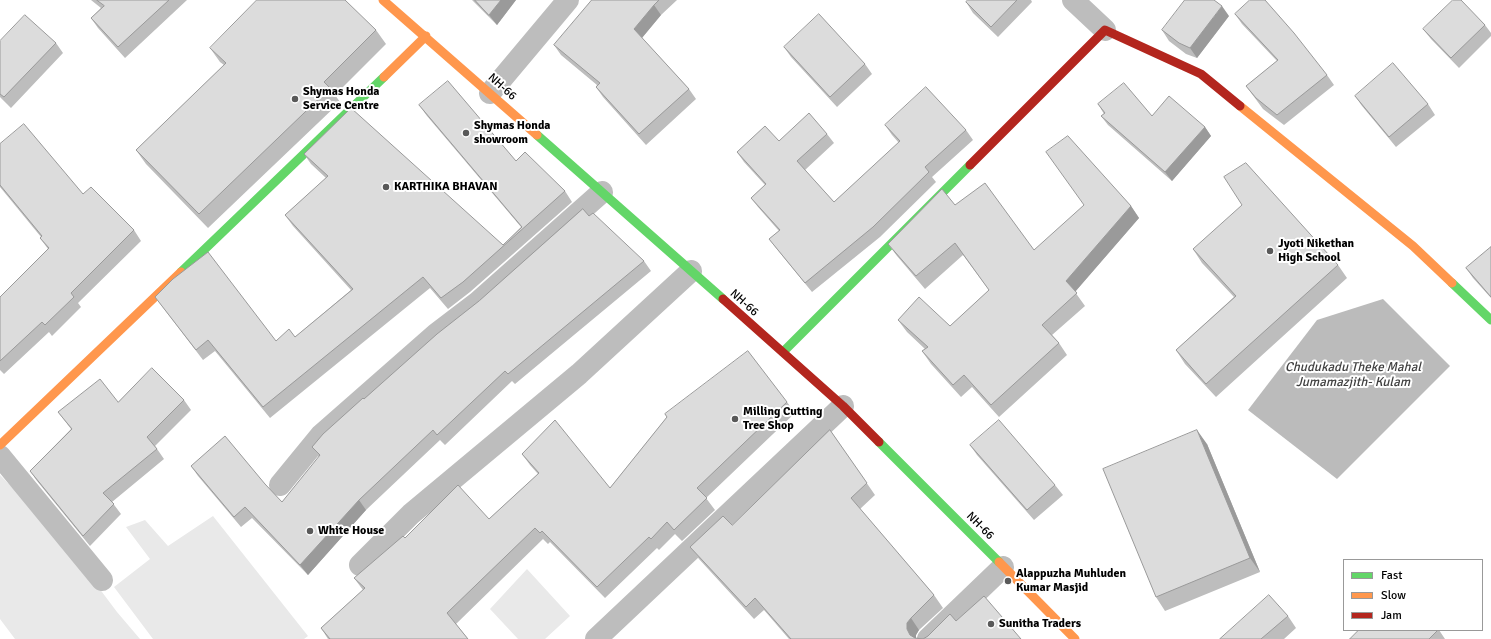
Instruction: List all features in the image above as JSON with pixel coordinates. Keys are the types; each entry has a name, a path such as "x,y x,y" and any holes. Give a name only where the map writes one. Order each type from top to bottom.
{"street":[{"name":"NH-66","path":"383,0 426,36 843,406 1075,639"},
{"path":"490,93 568,0"},
{"path":"1072,0 1105,30 1201,74 1412,246 1491,320"},
{"path":"783,352 1105,30"},
{"path":"0,445 25,423 426,36"},
{"path":"280,485 321,435 436,334 478,302 602,192"},
{"path":"360,565 411,514 579,374 691,271"},
{"path":"596,639 843,406"},
{"path":"0,456 102,580"},
{"path":"928,639 1003,567"}],"shaded area":[{"path":"0,475 60,536 117,612 140,639 15,639 0,619"},
{"path":"213,516 308,636 304,639 153,639 114,587 150,559 126,527 145,520 168,546"},
{"path":"527,569 570,616 545,639 518,639 490,609"}],"water":[{"name":"Chudukadu Theke Mahal Jumamazjith- Kulam","path":"1383,299 1450,366 1337,479 1248,410 1317,320"}],"building":[{"path":"97,0 169,0 118,47 91,18 104,6"},
{"path":"257,0 345,0 376,30 324,82 330,88 199,214 136,150 226,63 210,48"},
{"path":"475,0 501,0 489,15"},
{"path":"592,0 659,0 634,29 689,89 639,134 596,87 600,83 554,45"},
{"path":"968,0 1017,0 991,27 966,2"},
{"path":"1185,0 1214,0 1222,6 1190,48 1179,43 1162,30"},
{"path":"1250,0 1265,0 1294,33 1327,75 1277,115 1256,98 1246,86 1278,60 1235,14"},
{"path":"1453,0 1461,0 1485,25 1451,58 1423,29"},
{"path":"819,14 865,64 830,97 784,47"},
{"path":"25,15 56,43 4,97 0,94 0,41"},
{"path":"1393,63 1428,104 1389,137 1355,96"},
{"path":"448,81 516,161 525,152 565,191 463,282 441,298 423,277 263,407 208,340 196,350 155,297 173,279 208,252 276,341 289,329 295,337 353,289 285,215 328,176 304,154 351,108 503,245 522,227 419,105"},
{"path":"1124,83 1152,116 1169,96 1205,127 1165,172 1101,116 1105,113 1098,104"},
{"path":"926,87 966,130 925,167 929,172 873,227 805,283 769,239 780,230 751,198 766,184 737,152 765,126 779,141 809,113 827,134 797,161 834,202 900,141 885,125"},
{"path":"24,124 83,194 91,187 134,230 71,293 74,297 45,325 42,322 0,361 0,297 49,248 40,238 42,236 0,185 0,144"},
{"path":"1068,136 1131,206 1066,281 1077,293 1042,325 1059,343 991,405 964,375 953,385 922,351 928,347 898,320 919,297 950,326 989,290 955,243 916,276 888,244 942,189 955,205 985,183 1034,250 1084,205 1046,152"},
{"path":"1246,163 1338,265 1206,384 1176,350 1236,296 1193,249 1242,205 1224,177"},
{"path":"583,209 589,216 593,213 644,261 508,374 505,371 437,435 433,430 359,500 300,565 245,507 234,517 191,466 225,436 282,502 320,455 312,447 323,434 437,334 479,301"},
{"path":"1491,247 1491,297 1466,268"},
{"path":"748,351 787,402 697,488 707,498 674,530 667,522 651,539 649,537 597,587 542,531 540,533 535,528 447,613 468,639 330,639 321,628 365,588 354,578 403,536 405,538 458,485 489,519 539,473 522,454 555,420 610,488 667,417 665,414"},
{"path":"152,368 184,400 147,437 157,449 103,493 114,504 83,536 30,471 72,429 58,412 100,379 118,402"},
{"path":"999,420 1055,485 1027,510 970,445"},
{"path":"830,430 867,483 851,498 934,595 907,623 907,629 910,635 915,638 923,639 791,639 755,598 746,607 690,547 723,516 732,525"},
{"path":"1197,430 1250,558 1156,597 1103,469"},
{"path":"1269,595 1288,616 1261,639 1220,639"},
{"path":"984,596 1021,639 923,639 950,614 956,621"},
{"path":"1358,631 1437,631 1429,639 1350,639"}],"traffic: fast":[{"path":"181,272 384,77"},
{"path":"537,135 723,299"},
{"path":"783,352 970,165"},
{"path":"1452,283 1491,320"},
{"path":"879,442 999,562"}],"traffic: slow":[{"path":"383,0 537,135"},
{"path":"384,77 426,36"},
{"path":"1240,106 1413,246 1452,283"},
{"path":"0,445 181,272"},
{"path":"999,562 1075,639"}],"traffic: jam":[{"path":"970,165 1105,30 1201,74 1240,106"},
{"path":"723,299 843,406 879,442"}],"place":[{"name":"Shymas Honda Service Centre","path":"295,99"},
{"name":"Shymas Honda showroom","path":"466,133"},
{"name":"KARTHIKA BHAVAN","path":"386,187"},
{"name":"Jyoti Nikethan High School","path":"1270,251"},
{"name":"Milling Cutting Tree Shop","path":"735,419"},
{"name":"White House","path":"310,531"},
{"name":"Alappuzha Muhluden Kumar Masjid","path":"1008,581"},
{"name":"Sunitha Traders","path":"991,624"}]}
